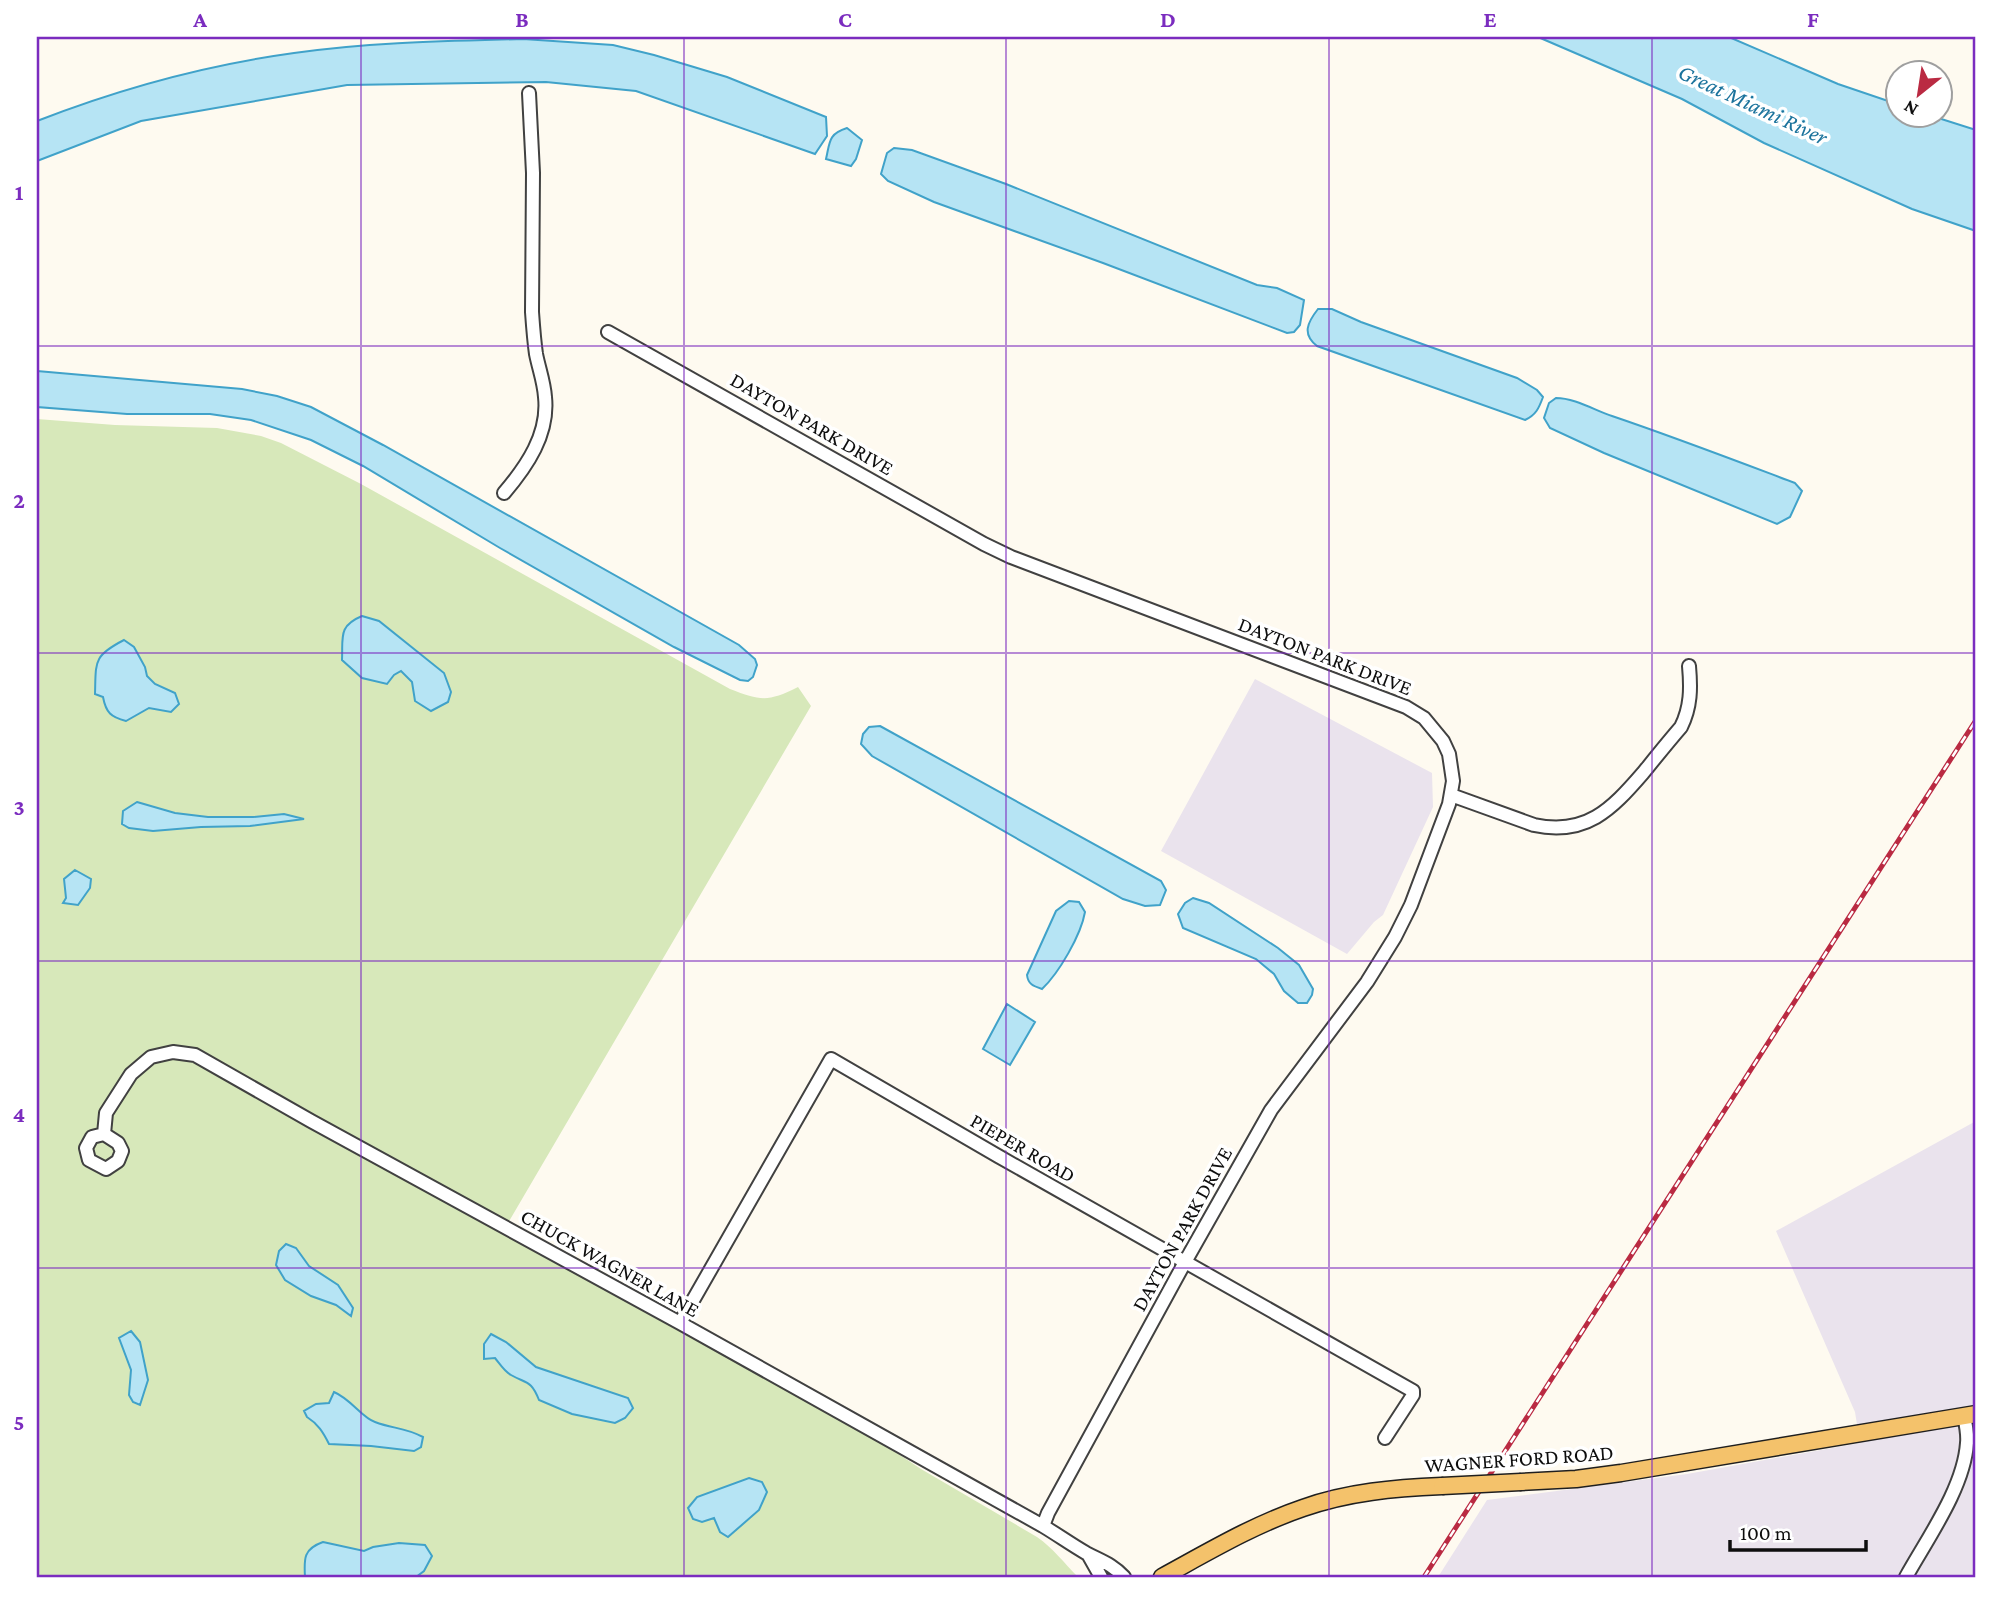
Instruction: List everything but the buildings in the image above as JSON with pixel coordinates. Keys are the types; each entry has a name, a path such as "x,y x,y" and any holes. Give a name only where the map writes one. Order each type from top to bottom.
{"main road":[{"name":"WAGNER FORD ROAD","path":"1161,1577 1273,1519 1333,1499 1378,1490 1576,1479 1970,1415"}],"street":[{"path":"504,493 520,475 536,445 545,410 531,312 533,173 529,93"},
{"name":"DAYTON PARK DRIVE","path":"608,332 1011,557 1383,697 1415,712 1434,729 1449,754 1451,795 1415,896 1395,937 1367,982 1271,1110 1185,1262 1043,1526"},
{"path":"1451,795 1545,827 1575,826 1596,818 1626,793 1681,727 1689,707 1689,666"},
{"name":"CHUCK WAGNER LANE","path":"104,1134 106,1113 131,1074 151,1057 173,1052 195,1055 1043,1526 1112,1566 1124,1577"},
{"name":"PIEPER ROAD","path":"680,1323 831,1059 1413,1391 1385,1438"},
{"path":"1906,1577 1948,1502 1960,1473 1970,1415"},
{"path":"1088,1554 1101,1577"}],"shaded area":[{"path":"1255,679 1432,773 1433,807 1383,915 1347,954 1161,851"},
{"path":"1976,1121 1976,1577 1438,1577 1487,1500 1687,1474 1860,1443 1855,1412 1776,1231"}],"green space":[{"path":"37,419 217,428 261,436 281,443 361,484 730,689 764,698 798,687 811,706 505,1228 808,1394 921,1469 1037,1537 1078,1577 37,1577"}],"water":[{"name":"Great Miami River","path":"1538,37 1729,37 1838,84 1884,100 1884,130 1954,130 1954,123 1976,130 1976,231 1912,209 1764,143 1682,99"},
{"path":"523,39 613,45 727,77 826,117 827,136 815,154 636,91 546,82 347,85 141,121 37,161 37,121 131,89 196,71 261,58 351,46"},
{"path":"847,128 862,140 851,166 826,159 833,136"},
{"path":"894,148 912,150 1006,184 1257,285 1277,288 1304,300 1300,325 1294,332 1287,333 934,202 888,181 881,174 887,153"},
{"path":"1318,309 1332,309 1517,378 1537,390 1543,397 1540,405 1525,420 1317,346 1309,337 1308,328"},
{"path":"37,371 242,389 311,407 739,645 755,659 757,665 753,677 748,681 740,680 674,647 363,466 311,440 251,420 210,414 127,414 37,407"},
{"path":"1556,398 1577,402 1795,483 1802,491 1790,517 1777,524 1550,428 1544,418 1549,403"},
{"path":"362,616 379,621 444,673 451,692 448,702 431,711 415,701 412,682 401,671 387,684 362,678 342,660 345,628"},
{"path":"124,640 134,647 147,676 155,684 175,693 179,704 171,712 149,708 126,721 110,714 103,697 95,694 96,667 101,655"},
{"path":"880,726 1161,881 1166,890 1160,905 1145,906 1123,899 872,756 861,744 863,734 869,727"},
{"path":"137,802 175,813 208,817 284,814 304,819 250,826 153,831 129,828 122,824 123,811"},
{"path":"75,870 91,879 90,888 78,905 63,903 66,898 64,879"},
{"path":"1193,898 1209,903 1299,965 1313,989 1307,1003 1298,1003 1284,991 1274,974 1256,959 1183,928 1178,914 1185,903"},
{"path":"1069,901 1079,902 1085,912 1083,921 1068,953 1042,989 1028,981 1027,975 1056,911"},
{"path":"1007,1004 1035,1022 1010,1065 983,1049"},
{"path":"286,1244 296,1248 309,1266 338,1285 353,1308 351,1316 336,1305 311,1296 285,1280 276,1265 279,1251"},
{"path":"131,1331 140,1342 148,1380 140,1405 133,1402 129,1395 131,1370 119,1338"},
{"path":"491,1334 506,1342 536,1367 628,1398 633,1408 625,1418 615,1423 572,1414 539,1400 531,1386 509,1373 495,1358 484,1359 484,1344"},
{"path":"334,1392 370,1420 423,1437 421,1447 414,1451 329,1444 304,1411 316,1404 329,1403"},
{"path":"749,1478 762,1482 767,1492 759,1510 728,1537 720,1532 714,1518 702,1522 693,1519 688,1508 697,1497"},
{"path":"323,1542 364,1551 399,1543 425,1545 432,1556 424,1571 416,1577 305,1577 308,1551"}],"railway":[{"path":"1424,1577 1976,720"}]}
